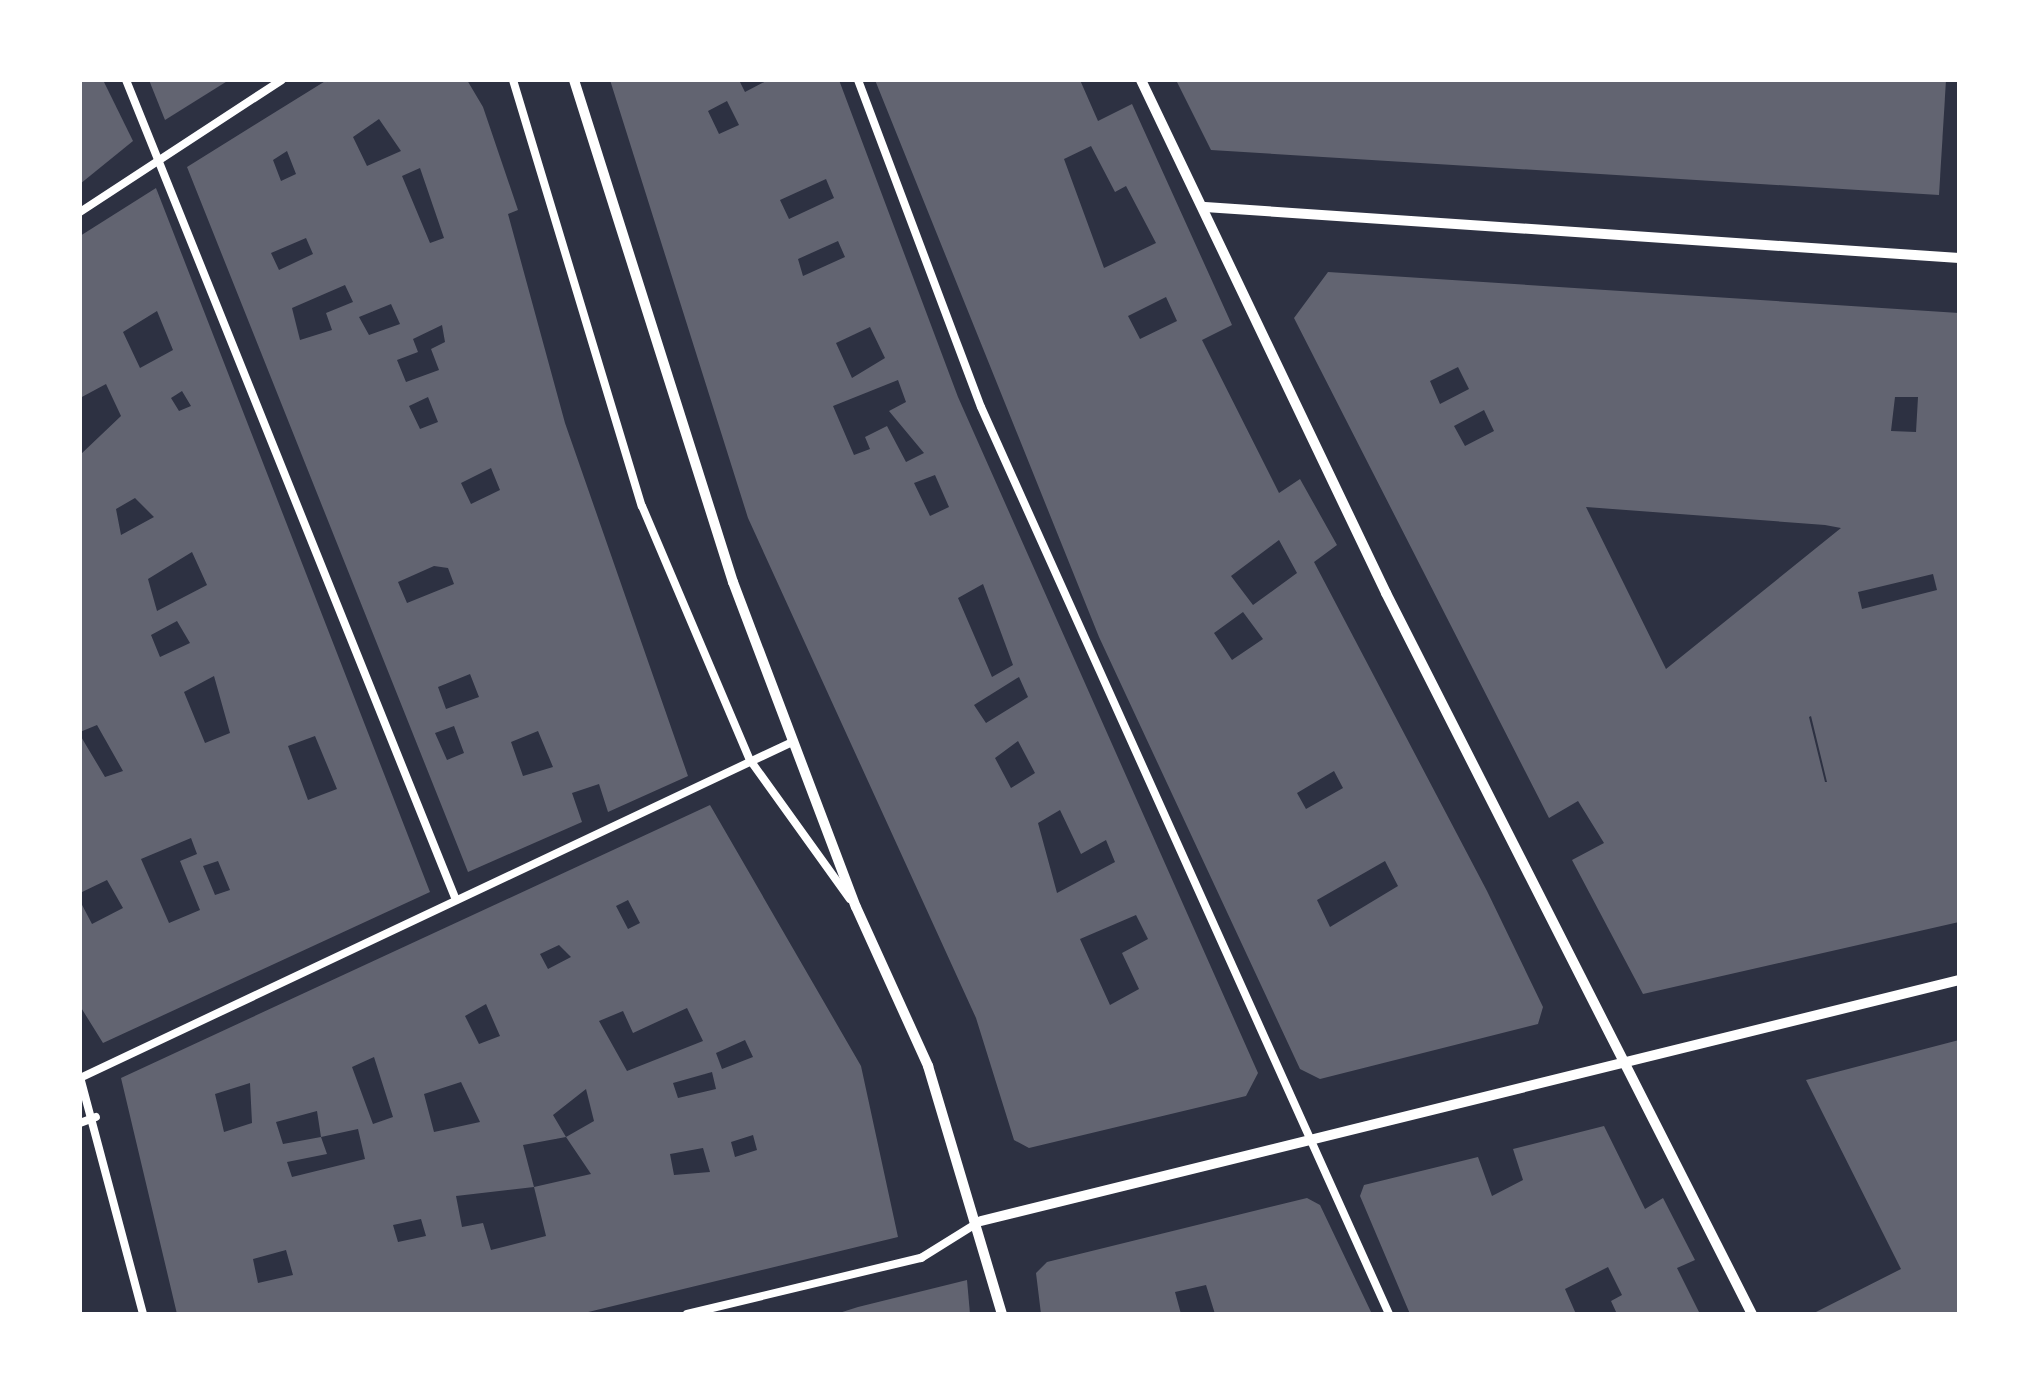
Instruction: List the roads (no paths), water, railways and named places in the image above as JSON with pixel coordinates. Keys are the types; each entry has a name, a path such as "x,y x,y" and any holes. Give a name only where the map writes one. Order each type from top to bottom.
{"street":[{"path":"574,80 790,743 856,907 928,1066 981,1221 1002,1314"},
{"path":"1141,80 1386,593 1752,1314"},
{"path":"1205,208 1959,258"},
{"path":"981,1221 1959,980"}],"lane":[{"path":"126,80 456,900"},
{"path":"80,212 282,80"},
{"path":"512,80 642,506 750,760 856,907"},
{"path":"858,80 960,360 1389,1314"},
{"path":"143,1314 96,1117 80,1077 790,743"},
{"path":"80,1124 96,1117"},
{"path":"687,1314 921,1258 981,1221"}]}
